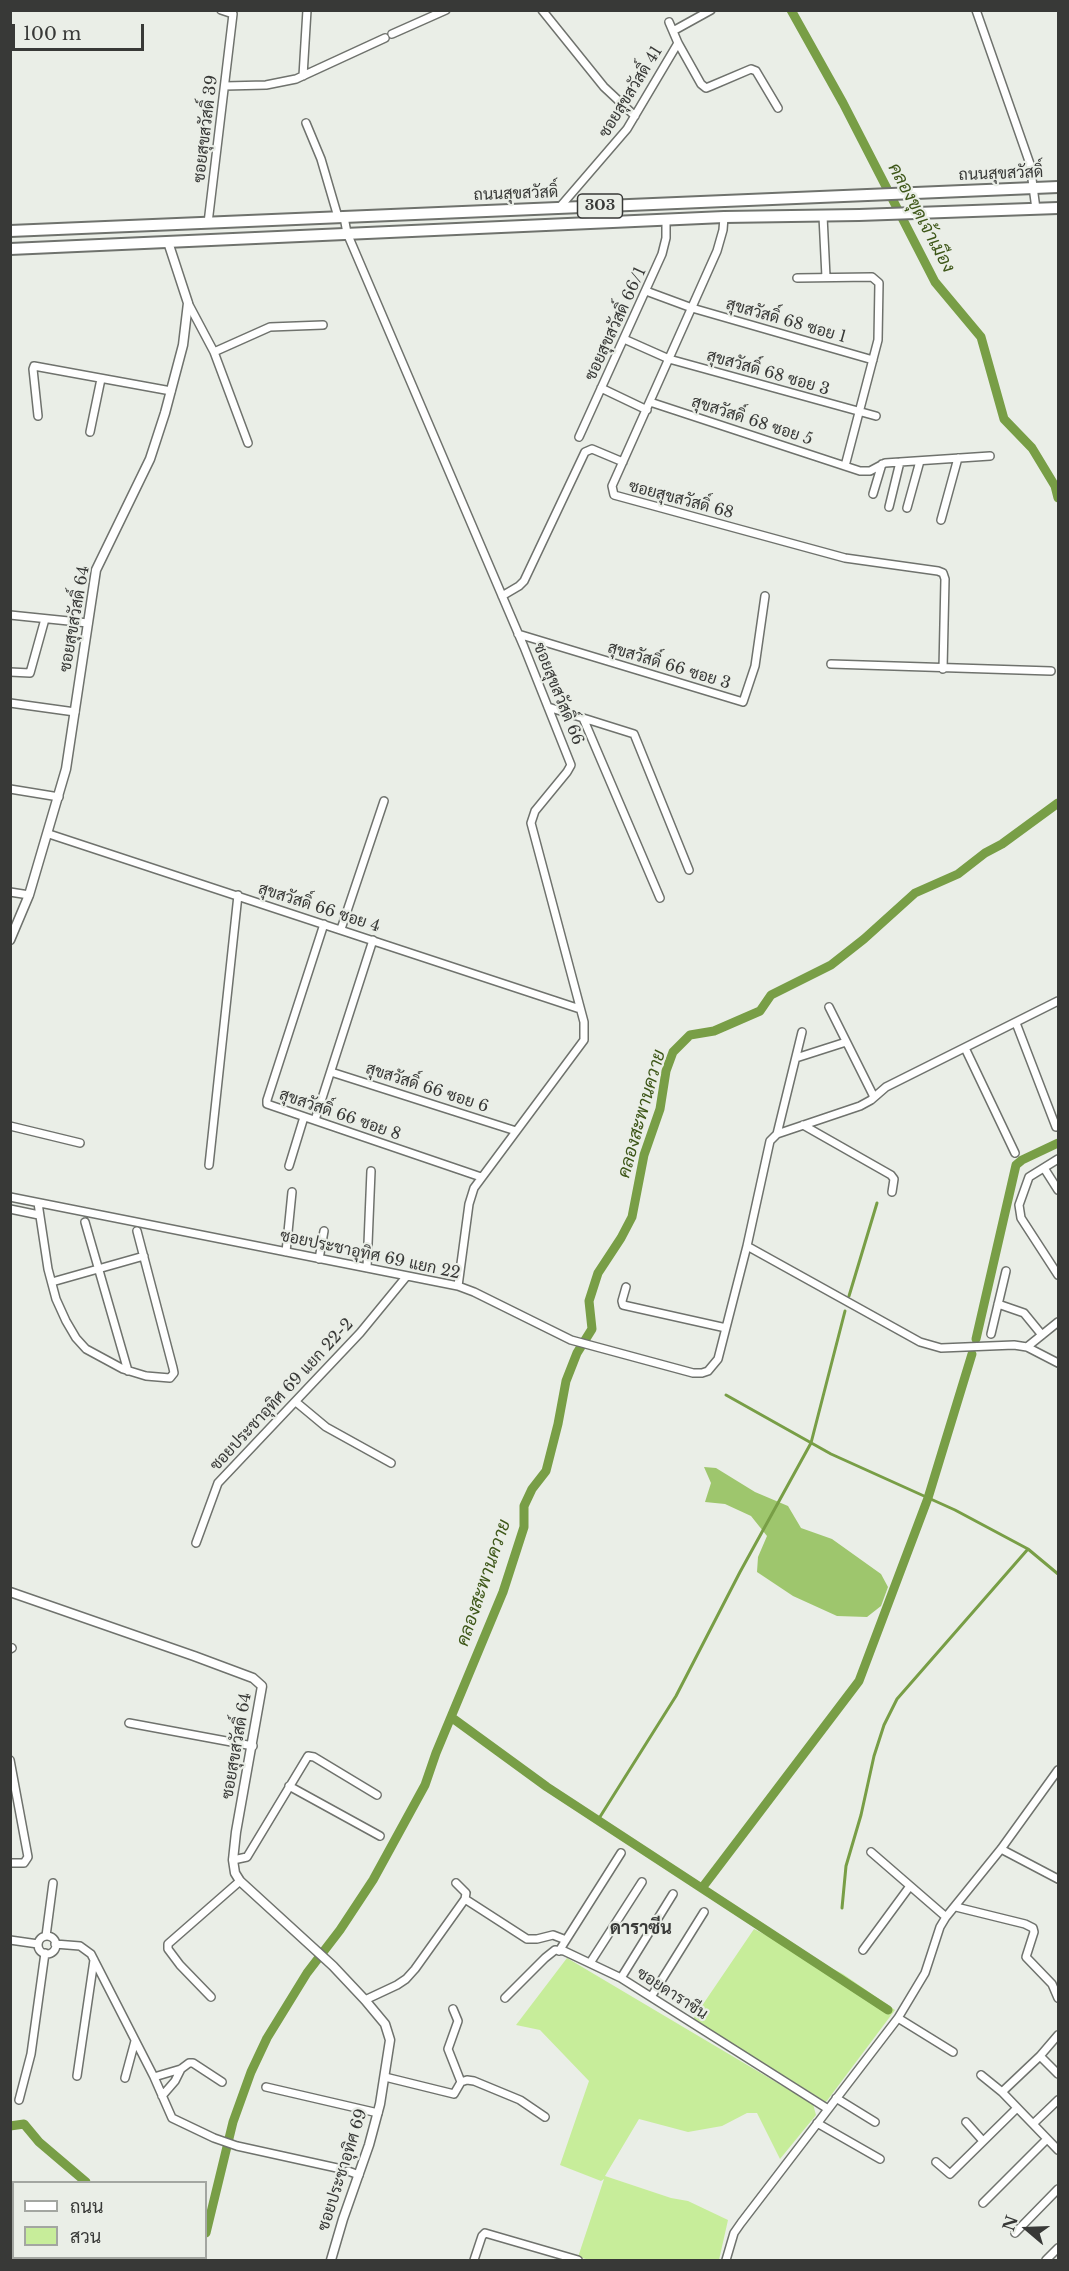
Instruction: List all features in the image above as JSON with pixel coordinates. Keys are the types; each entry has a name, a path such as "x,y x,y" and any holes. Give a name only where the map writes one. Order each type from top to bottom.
{"main road":[{"name":"ถนนสุขสวัสดิ์","path":"10,231 1059,187"},
{"name":"ถนนสุขสวัสดิ์","path":"10,249 666,219 1059,208"}],"street":[{"name":"ซอยสุขสวัสดิ์ 39","path":"208,223 233,12 221,10"},
{"path":"303,76 307,10"},
{"path":"225,86 282,83 303,76 446,10"},
{"path":"542,10 592,74 635,116"},
{"path":"673,31 711,10"},
{"path":"976,10 1030,164 1036,209"},
{"path":"669,22 701,84 706,87 751,69 756,71 778,108"},
{"name":"ซอยสุขสวัสดิ์ 41","path":"559,208 620,138 678,43"},
{"name":"ซอยสุขสวัสดิ์ 66","path":"306,123 347,232 518,634 571,765 535,810 531,823 584,1022 584,1040 474,1188 469,1204 458,1286"},
{"path":"823,216 826,277"},
{"name":"ซอยสุขสวัสดิ์ 68","path":"724,217 721,240 612,486 614,495 845,558 943,573 945,581 943,669"},
{"name":"ซอยสุขสวัสดิ์ 66/1","path":"579,437 664,247 666,219"},
{"name":"ซอยสุขสวัสดิ์ 64","path":"10,939 29,895 49,834 66,770 96,570 150,459 183,345 188,303 168,242"},
{"path":"797,278 872,277 879,283 879,328 860,413 845,466"},
{"name":"สุขสวัสดิ์ 68 ซอย 1","path":"646,291 692,308 873,360"},
{"path":"188,303 214,352 248,443"},
{"path":"214,352 270,327 323,325"},
{"name":"สุขสวัสดิ์ 68 ซอย 3","path":"624,339 669,359 876,416"},
{"path":"38,416 34,366 171,392"},
{"path":"90,432 101,379"},
{"path":"601,387 647,410"},
{"name":"สุขสวัสดิ์ 68 ซอย 5","path":"650,402 866,471 882,464 990,456"},
{"path":"502,596 519,586 524,580 585,452 592,449 623,462"},
{"path":"941,520 958,458"},
{"path":"908,508 920,460"},
{"path":"889,507 900,462"},
{"path":"873,494 882,464"},
{"name":"สุขสวัสดิ์ 66 ซอย 3","path":"518,634 743,702 755,666 765,596"},
{"path":"10,615 88,623"},
{"path":"10,672 30,674 45,619"},
{"path":"831,664 1050,671"},
{"path":"10,704 75,712"},
{"path":"548,707 634,734 689,870"},
{"path":"583,718 660,898"},
{"path":"10,789 59,797"},
{"path":"341,929 384,801"},
{"name":"สุขสวัสดิ์ 66 ซอย 4","path":"49,834 580,1009"},
{"path":"10,892 29,895"},
{"path":"209,1165 238,895"},
{"name":"สุขสวัสดิ์ 66 ซอย 8","path":"324,924 267,1104 482,1177"},
{"path":"315,1120 373,940"},
{"path":"777,1134 860,1106 886,1087 1059,1001"},
{"path":"829,1007 874,1097"},
{"path":"1016,1023 1056,1127"},
{"name":"ซอยประชาอุทิศ 69 แยก 22","path":"10,1197 211,1239 458,1286 570,1340 693,1373 702,1373 714,1366 718,1359 747,1246 770,1141 777,1134 802,1032"},
{"path":"796,1058 846,1042"},
{"path":"965,1048 1015,1153"},
{"name":"สุขสวัสดิ์ 66 ซอย 6","path":"331,1071 516,1131"},
{"path":"289,1166 304,1117"},
{"path":"803,1125 891,1175 894,1179 892,1192"},
{"path":"10,1126 80,1143"},
{"path":"1059,1159 1029,1177 1019,1205 1021,1218 1059,1275"},
{"path":"1044,1168 1059,1190"},
{"path":"367,1268 371,1171"},
{"path":"286,1252 292,1192"},
{"path":"38,1203 52,1282 66,1322 86,1349 128,1371 146,1376 168,1378 174,1373 137,1231"},
{"path":"10,1209 39,1215"},
{"path":"86,1222 128,1371"},
{"path":"319,1259 324,1230"},
{"path":"747,1246 920,1342 941,1348 1014,1345 1027,1347 1059,1363"},
{"path":"52,1282 144,1256"},
{"path":"991,1334 1006,1271"},
{"name":"ซอยประชาอุทิศ 69 แยก 22-2","path":"196,1543 218,1483 360,1333 406,1277"},
{"path":"626,1287 622,1300 623,1305 726,1328"},
{"path":"998,1304 1024,1313 1042,1335"},
{"path":"1027,1347 1059,1322"},
{"path":"296,1402 326,1427 391,1463"},
{"name":"ซอยสุขสวัสดิ์ 64","path":"10,1592 253,1678 262,1686 233,1860 235,1873 240,1881 306,1942"},
{"path":"129,1723 253,1746"},
{"path":"233,1860 247,1857 308,1756 314,1757 376,1795"},
{"path":"10,1760 28,1857 24,1863 10,1863"},
{"path":"726,2260 734,2233 741,2223 898,2018 925,1973 940,1927 946,1917 1001,1849 1059,1770"},
{"path":"289,1786 380,1836"},
{"path":"1001,1849 1059,1879"},
{"path":"871,1852 946,1917"},
{"path":"505,1998 545,1958 555,1950 559,1950 621,1853"},
{"path":"211,1997 180,1965 168,1949 168,1944 240,1881"},
{"path":"590,1963 642,1882"},
{"path":"46,1936 53,1883"},
{"path":"365,2000 406,1979 465,1899 466,1893 456,1883"},
{"path":"862,1950 910,1886"},
{"path":"621,1978 673,1894"},
{"path":"465,1899 527,1939 553,1935 566,1940"},
{"path":"956,1907 1033,1928 1034,1932 1026,1957 1052,1984 1059,1998"},
{"path":"651,1997 704,1912"},
{"path":"38,1944 41,1938 46,1936"},
{"path":"38,1944 45,1953 52,1952 54,1940 46,1936"},
{"path":"10,1940 38,1944"},
{"name":"ซอยประชาอุทิศ 69","path":"306,1942 333,1966 365,2000 387,2030 390,2040 378,2114 331,2260"},
{"path":"55,1944 81,1946 90,1954 154,2077 172,2118 237,2146 337,2168"},
{"name":"ซอยดาราซีน","path":"559,1950 621,1978 828,2109"},
{"path":"19,2100 31,2055 45,1953"},
{"path":"77,2076 94,1960"},
{"path":"453,2009 458,2021 448,2049 461,2082"},
{"path":"898,2018 953,2052"},
{"path":"1002,2092 1059,2035"},
{"path":"125,2078 135,2041"},
{"path":"1040,2056 1059,2074"},
{"path":"154,2077 181,2069 193,2062 222,2082"},
{"path":"162,2096 176,2081 181,2069"},
{"path":"981,2075 1002,2092 1059,2150"},
{"path":"385,2077 454,2094 461,2082 474,2081 520,2100 545,2117"},
{"path":"266,2087 378,2114"},
{"path":"836,2098 875,2122"},
{"path":"1033,2124 1059,2100"},
{"path":"936,2162 950,2174 1017,2108"},
{"path":"966,2122 983,2141"},
{"path":"817,2123 880,2159"},
{"path":"983,2203 1047,2139"},
{"path":"348,2171 359,2175"},
{"path":"1015,2233 1059,2189"},
{"path":"474,2260 485,2233 578,2260"},
{"path":"1046,2260 1059,2248"}],"green space":[{"path":"704,1467 716,1468 755,1492 788,1506 801,1528 832,1539 881,1574 888,1587 881,1606 867,1617 837,1616 793,1596 757,1572 758,1557 767,1536 751,1516 725,1504 705,1502 711,1483"},
{"path":"754,1929 843,1974 895,2010 826,2102 693,2019"},
{"path":"567,1958 813,2104 816,2115 780,2159 757,2113 747,2113 722,2126 688,2132 639,2119 605,2176 671,2198 688,2201 728,2220 719,2260 590,2260 578,2257 604,2179 601,2181 560,2165 589,2081 540,2030 516,2025"}],"waterway":[{"name":"คลองขุดเจ้าเมือง","path":"791,10 843,103 935,282 981,337 1004,419 1032,448 1055,486 1058,498"},
{"name":"คลองสะพานควาย","path":"207,2229 233,2122 251,2072 267,2038 307,1973 340,1930 373,1880 425,1785 503,1592 524,1527 524,1506 532,1489 546,1471 566,1381 577,1353 592,1329 589,1301 598,1273 632,1217 644,1155 660,1109 666,1071 673,1052 690,1035 714,1031 760,1011 771,995 831,965 915,893 958,874 1058,803"},
{"path":"976,1339 1016,1165 1058,1143"},
{"path":"849,1296 877,1203"},
{"path":"598,1820 676,1696 740,1572 811,1443 845,1311"},
{"path":"702,1888 859,1681 928,1498 972,1354"},
{"path":"726,1395 831,1454 955,1510 1028,1549 1058,1574"},
{"path":"842,1908 846,1866 861,1815 874,1756 884,1725 897,1699 1028,1549"},
{"path":"451,1717 547,1787 888,2010"},
{"path":"10,2126 24,2124 39,2142 85,2181"}],"district":[{"name":"ดาราซีน","path":"641,1929"}]}
